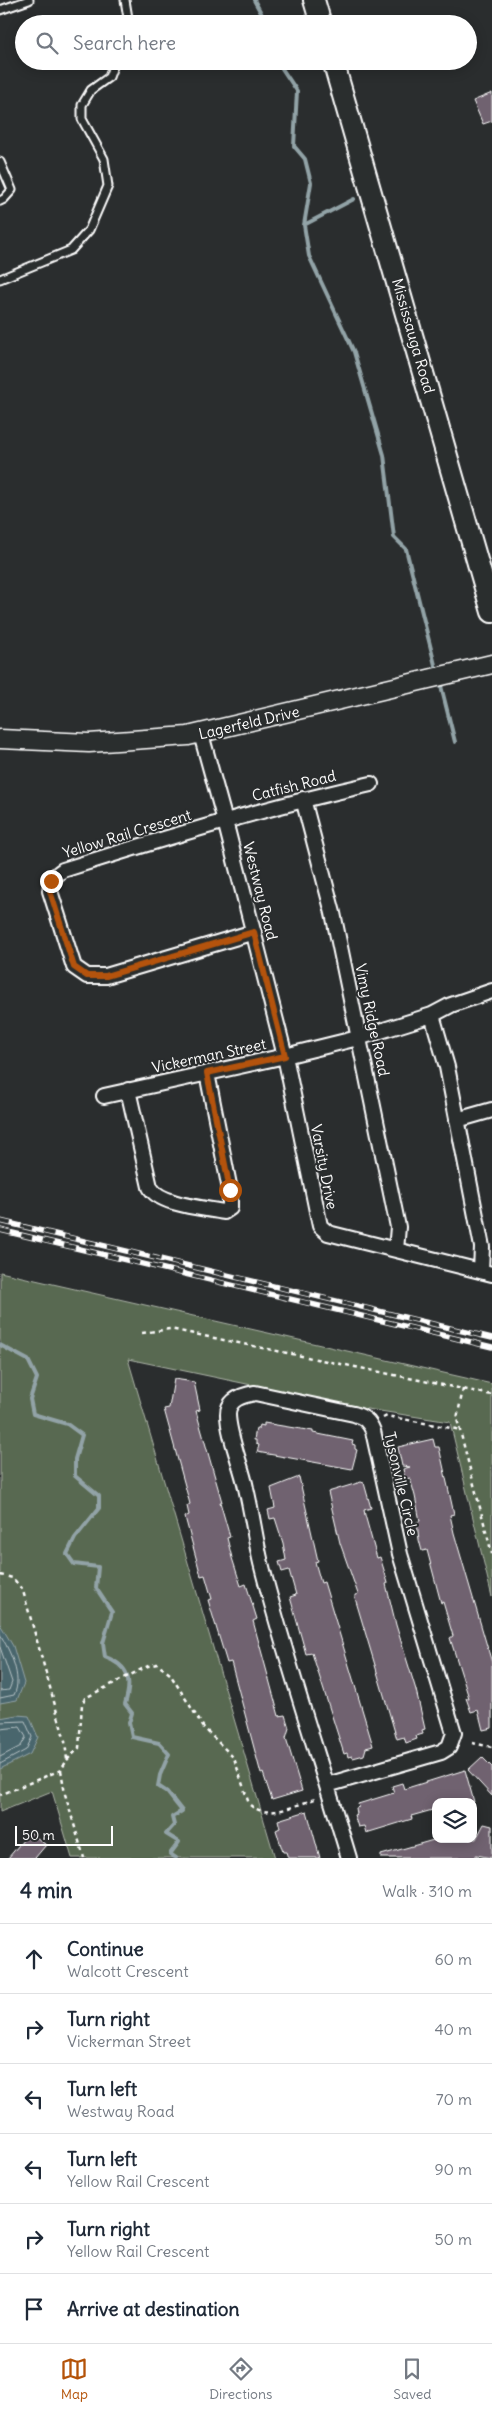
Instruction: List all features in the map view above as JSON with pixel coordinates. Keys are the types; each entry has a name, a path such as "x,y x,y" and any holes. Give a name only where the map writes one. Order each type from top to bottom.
{"main road":[{"path":"314,0 318,15"},
{"name":"Mississauga Road","path":"336,70 492,612"}],"street":[{"name":"Lagerfeld Drive","path":"0,739 89,743 188,736 492,664"},
{"name":"Westway Road","path":"201,734 285,1056"},
{"name":"Catfish Road","path":"225,821 303,799 371,784"},
{"name":"Vimy Ridge Road","path":"303,799 333,913 398,1227 396,1250"},
{"name":"Yellow Rail Crescent","path":"225,821 63,870 55,875 51,881 50,891 74,967 80,973 95,977 254,932"},
{"name":"Vickerman Street","path":"104,1096 358,1038 432,1015 451,1004 492,991"},
{"path":"432,1015 447,1067 486,1272"},
{"name":"Varsity Drive","path":"285,1056 320,1226 328,1233 486,1272"},
{"path":"128,1090 152,1191 160,1198 224,1212 230,1208 230,1190 207,1073"},
{"path":"457,1120 492,1110"},
{"name":"Tysonville Circle","path":"328,1785 441,1752 449,1747 454,1733 400,1554 370,1423 363,1417 354,1414 255,1393 244,1395 234,1400 230,1405 228,1413 230,1426 247,1489 262,1564 349,1858"}],"lane":[{"path":"0,10 29,0"},
{"path":"125,0 128,15"},
{"path":"0,279 71,250 89,230 108,186 104,159 82,119 82,105 91,90 109,77 112,70"},
{"path":"0,162 12,190 4,200 0,201"}],"path":[{"path":"142,1333 170,1329 492,1395"},
{"path":"463,1389 457,1418 492,1554"},
{"path":"383,1418 387,1416 461,1430"},
{"path":"0,1574 13,1578 23,1591 65,1741 68,1760"},
{"path":"0,1795 62,1770 79,1748 82,1704 89,1695 148,1666 157,1664 170,1674 204,1728 234,1758 249,1804 254,1809 269,1813 316,1799"},
{"path":"472,1743 492,1747"},
{"path":"62,1770 65,1794 84,1858"}],"green space":[{"path":"0,1272 492,1384 492,1597 450,1422 361,1408 128,1359 275,1858 72,1858 52,1791 0,1812"}],"water":[{"path":"0,1624 13,1646 24,1683 17,1700 0,1703"},
{"path":"17,1715 29,1716 38,1737 30,1754 0,1769 0,1718"}],"building":[{"path":"492,93 492,121 483,124 473,101"},
{"path":"174,1379 194,1382 200,1410 196,1411 222,1502 220,1502 230,1537 227,1538 232,1558 241,1586 246,1584 257,1619 253,1621 279,1716 285,1715 289,1728 286,1738 302,1791 272,1800 263,1773 261,1774 231,1662 227,1663 208,1600 212,1599 205,1575 201,1576 185,1517 189,1515 187,1506 190,1504 164,1409 169,1408"},
{"path":"264,1423 313,1431 313,1433 353,1441 352,1444 355,1445 357,1450 352,1469 257,1452 259,1445 254,1440 256,1428 259,1429 260,1425 264,1426"},
{"path":"433,1439 435,1447 439,1447 454,1514 450,1515 454,1533 492,1663 492,1728 483,1730 478,1710 471,1712 466,1698 469,1698 450,1638 453,1636 443,1602 441,1603 427,1550 422,1551 419,1540 417,1522 420,1521 415,1496 410,1478 405,1479 403,1469 410,1467 402,1466 398,1447"},
{"path":"299,1477 318,1561 315,1562 321,1583 324,1582 373,1746 366,1748 364,1755 353,1758 352,1756 348,1757 347,1753 344,1754 312,1653 306,1654 290,1597 296,1595 289,1570 282,1572 279,1562 286,1560 283,1543 275,1518 270,1519 268,1510 275,1508 271,1488"},
{"path":"361,1482 364,1483 371,1508 364,1510 365,1515 377,1558 380,1557 388,1583 386,1584 396,1625 416,1690 425,1729 422,1730 423,1734 416,1736 417,1739 406,1743 404,1737 397,1739 355,1598 355,1595 358,1594 340,1543 328,1492"},
{"path":"482,1757 492,1767 492,1796 468,1770"},
{"path":"465,1770 473,1798 432,1798 432,1810 411,1816 412,1819 366,1833 364,1826 358,1827 354,1815 357,1814 356,1808 359,1807 358,1804 394,1793 392,1786 402,1783 404,1789"},
{"path":"307,1811 320,1858 288,1858 286,1852 283,1852 276,1830 280,1828 278,1820"},
{"path":"484,1824 492,1826 492,1858 476,1855 476,1858 381,1858 381,1855 432,1840 432,1843 477,1843 477,1837"},
{"path":"30,1832 46,1845 35,1858 8,1858"}],"waterway":[{"path":"254,0 262,15"},
{"path":"283,70 297,91 294,146 305,159 311,183 304,225 309,256 354,352 384,455 394,537 406,549 437,673"},
{"path":"304,225 354,199"},
{"path":"440,682 455,742"},
{"path":"0,1345 28,1360 37,1378 30,1399 33,1414 67,1424 82,1435 75,1459 75,1476 99,1496 99,1508 75,1538 67,1554 74,1564 98,1567 96,1588 112,1612 103,1643 105,1657 120,1665 127,1675 128,1688 125,1704 132,1713 129,1723 132,1737 159,1743 169,1754 160,1775 158,1786 167,1792 182,1811 172,1817 174,1825 166,1834 179,1842 170,1854 176,1858"}],"railway":[{"path":"0,1221 492,1338"},
{"path":"0,1230 492,1347"}],"route":[{"path":"51,881 50,891 74,967 80,973 87,976 106,976 254,932 285,1056 207,1073 230,1190"}]}
